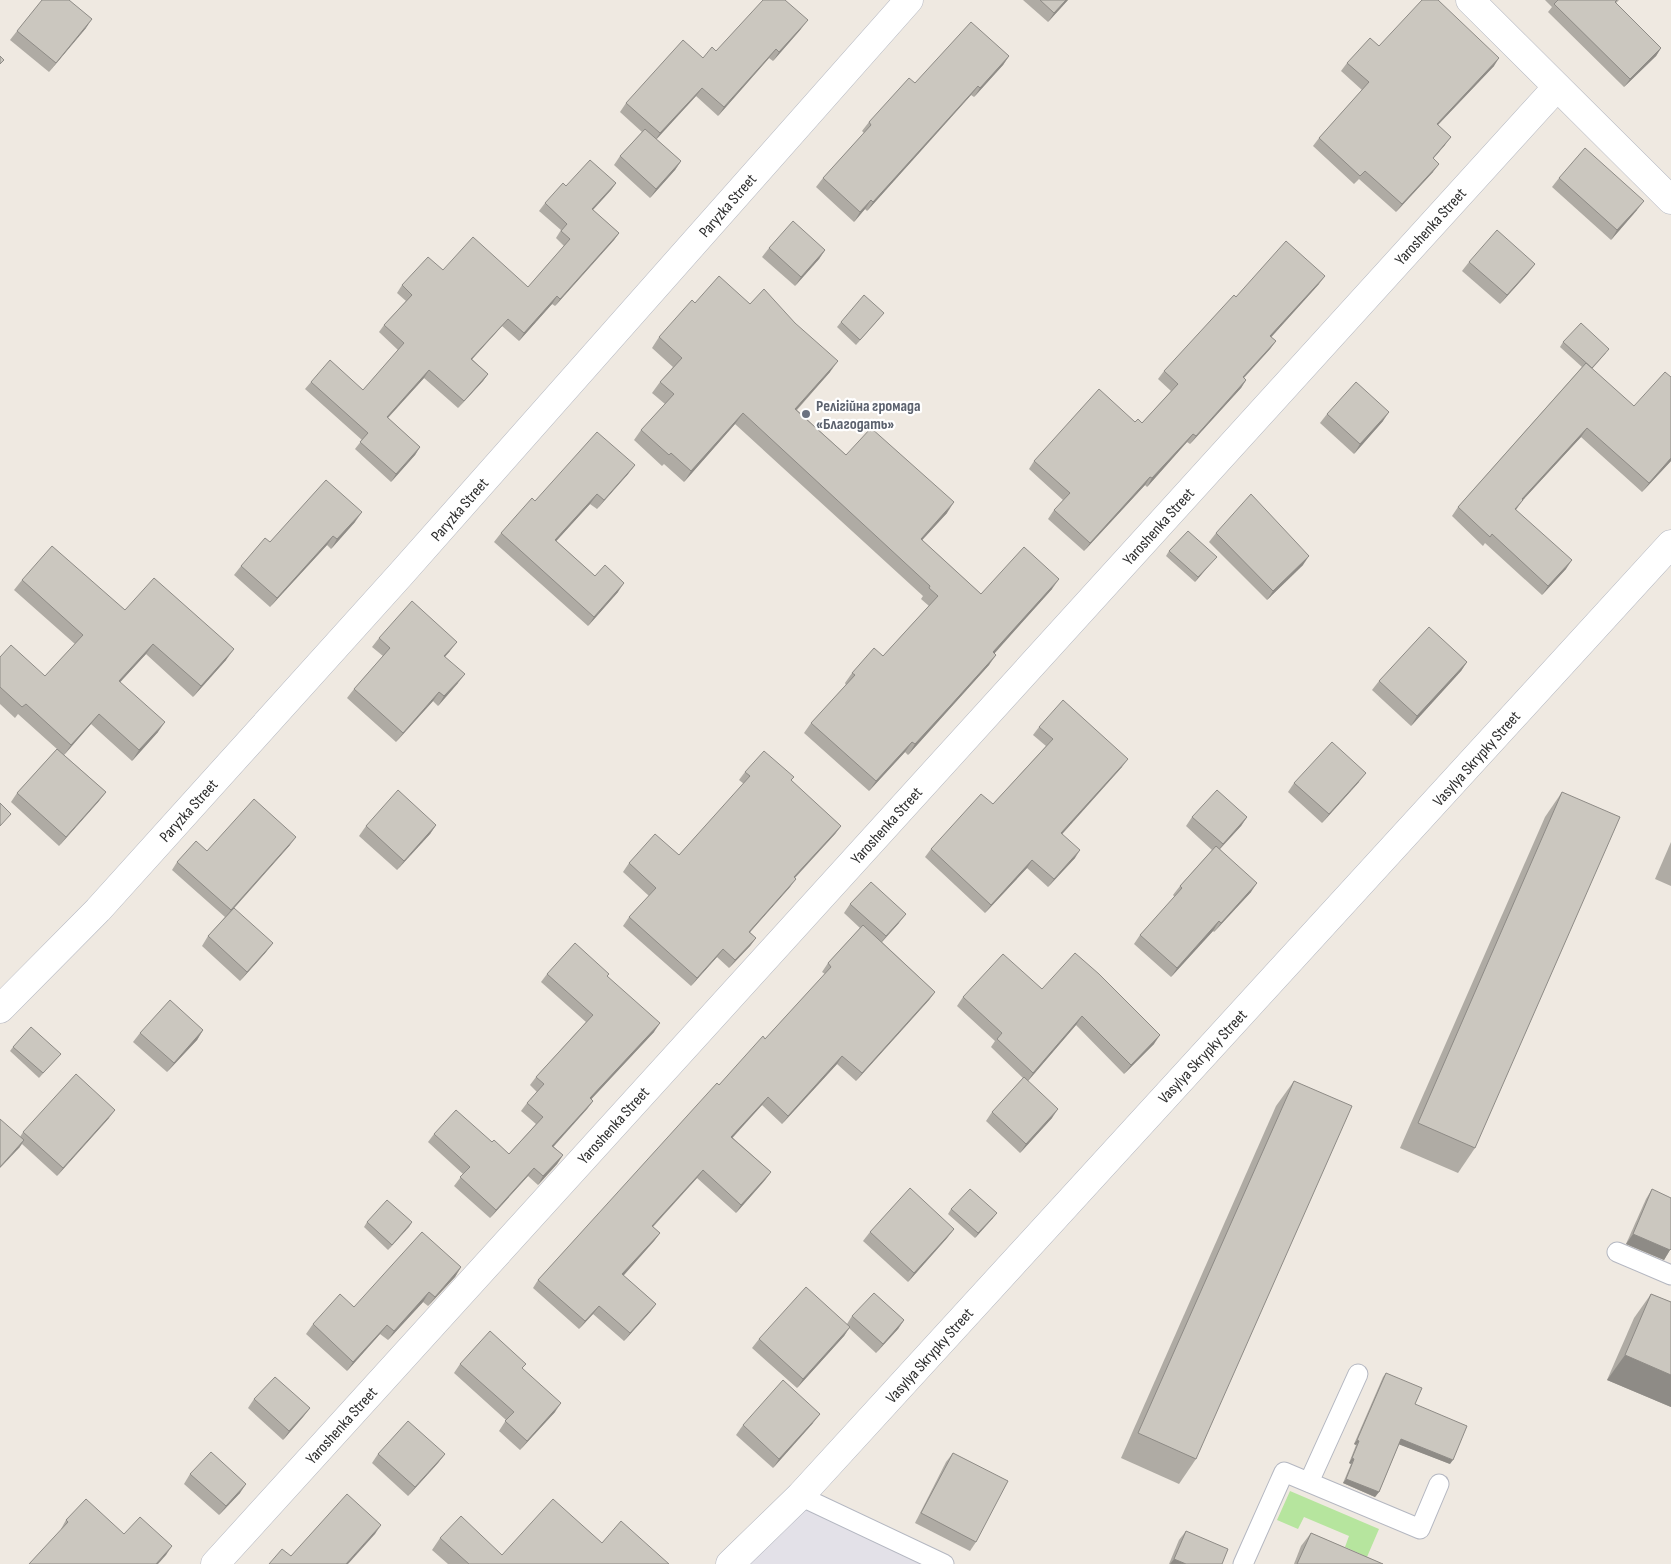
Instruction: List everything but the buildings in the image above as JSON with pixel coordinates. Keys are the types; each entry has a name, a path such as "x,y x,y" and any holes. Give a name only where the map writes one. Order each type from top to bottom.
{"street":[{"name":"Paryzka Street","path":"0,1009 98,910 375,603 909,0"},
{"path":"1470,0 1497,10 1557,87 1671,200"},
{"name":"Yaroshenka Street","path":"214,1564 1557,87"},
{"name":"Vasylya Skrypky Street","path":"730,1564 800,1496 1671,544"}],"lane":[{"path":"1617,1252 1671,1275"},
{"path":"1309,1482 1358,1374"},
{"path":"1243,1564 1284,1472 1420,1529 1439,1484"},
{"path":"800,1496 944,1564"}],"shaded area":[{"path":"800,1496 944,1564 730,1564"}],"green space":[{"path":"1290,1491 1379,1529 1367,1557 1345,1547 1349,1536 1304,1517 1298,1529 1277,1520"}],"place":[{"name":"Релігійна громада «Благодать»","path":"806,414"}]}
